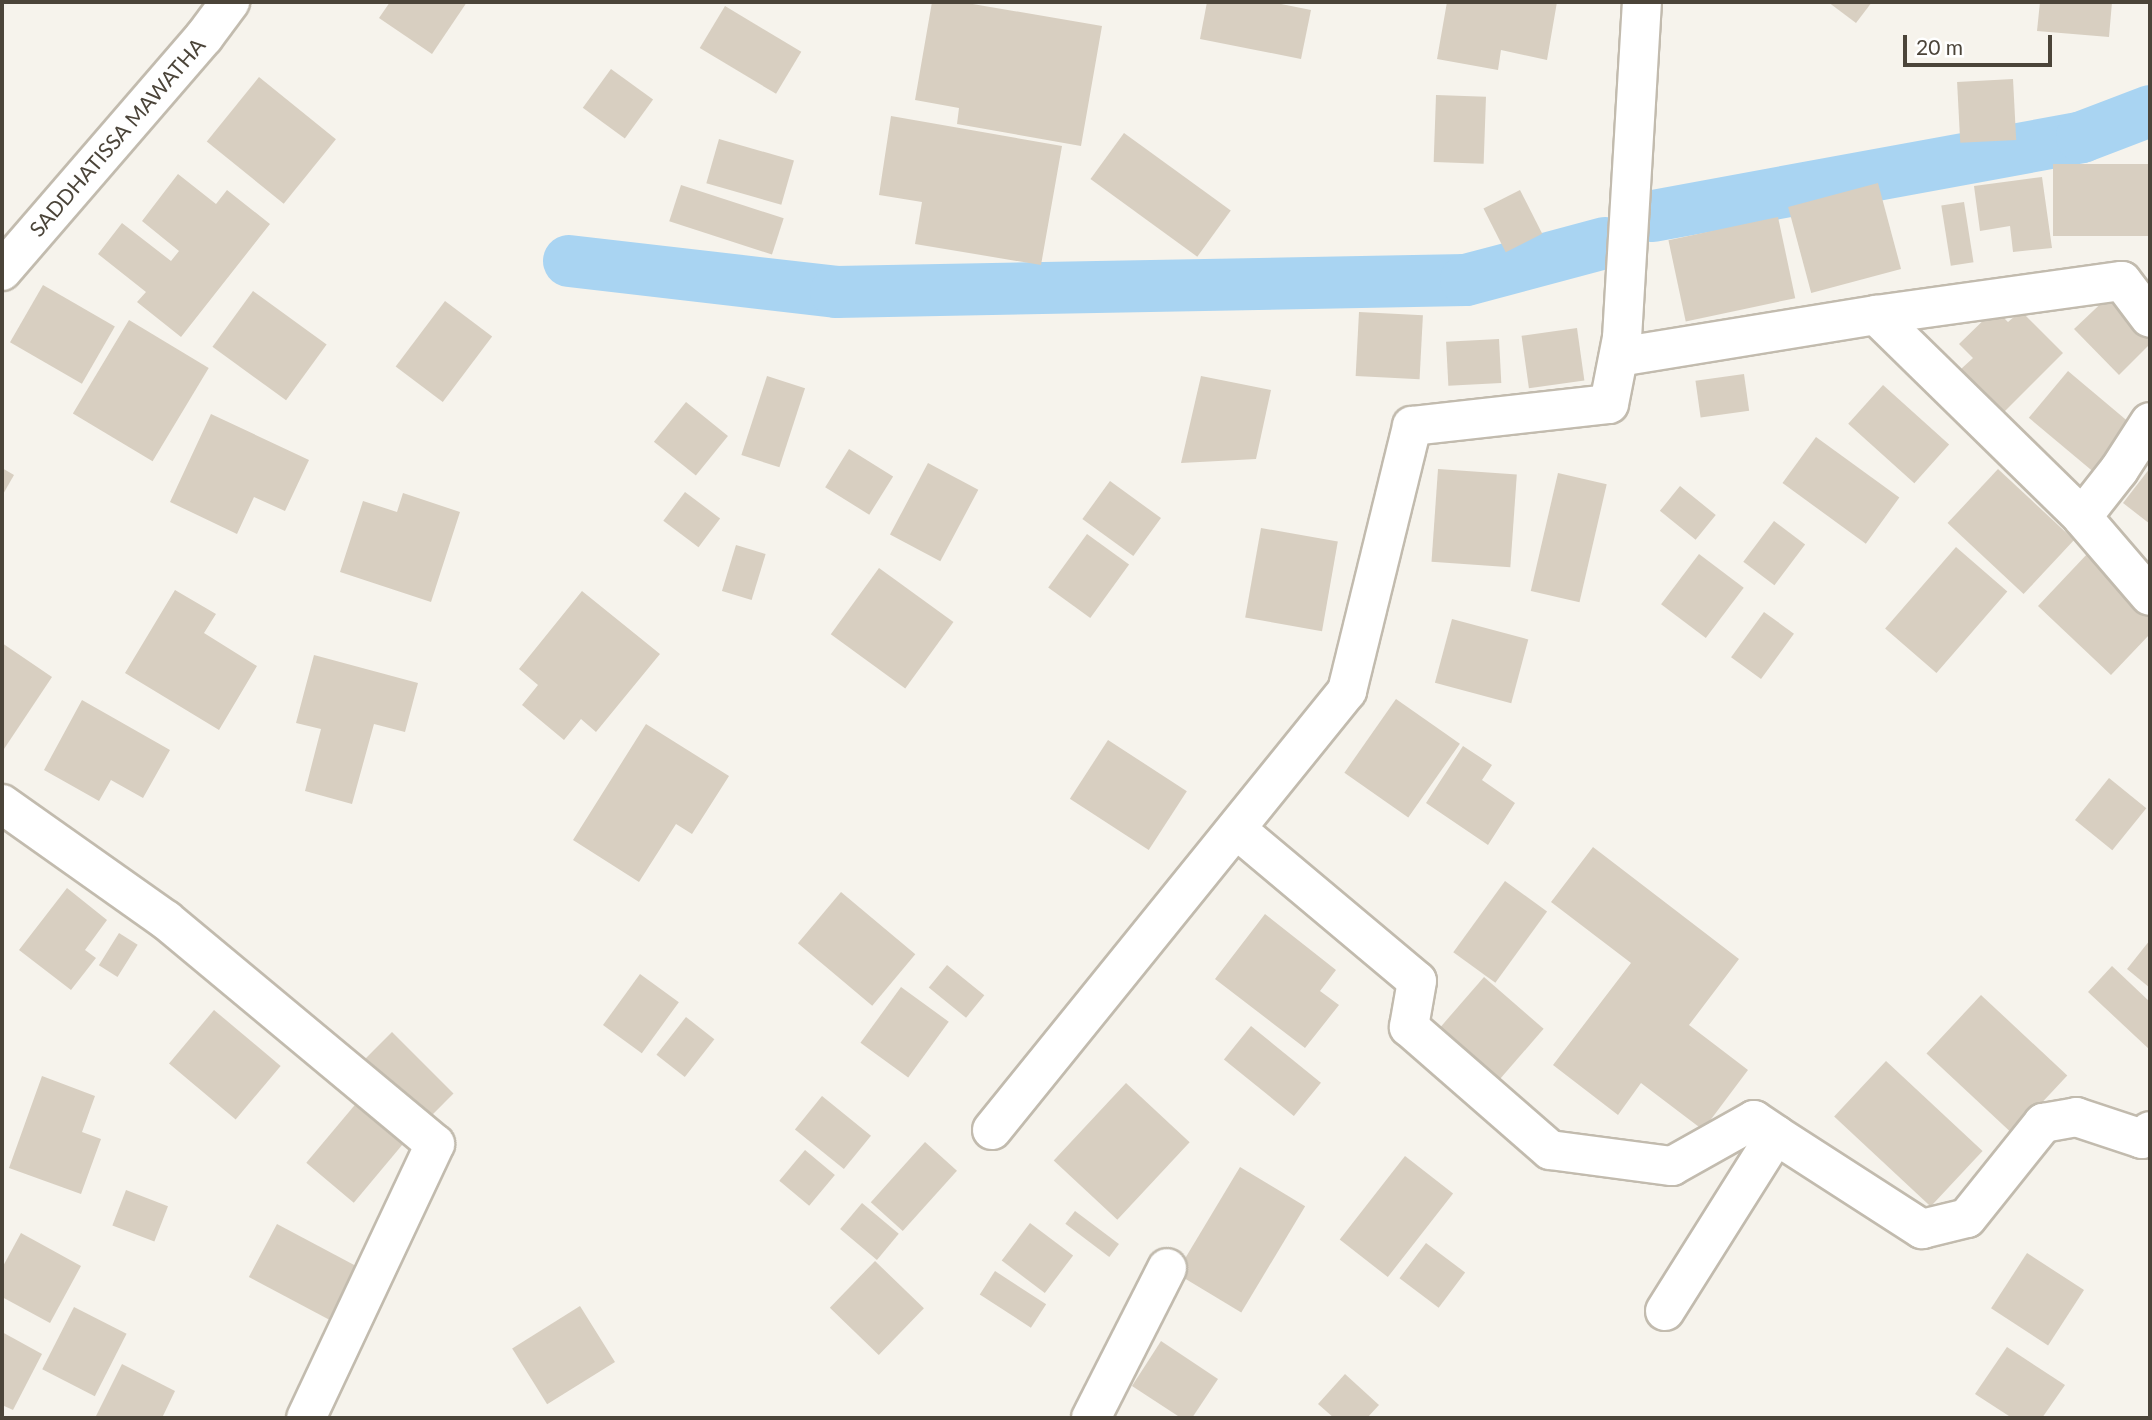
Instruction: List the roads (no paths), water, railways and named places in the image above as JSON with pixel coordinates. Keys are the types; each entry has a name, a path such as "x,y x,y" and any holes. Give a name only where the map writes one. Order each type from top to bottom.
{"street":[{"name":"SADDHATISSA MAWATHA","path":"2,271 204,37 230,2"},
{"path":"992,1130 1347,691 1412,426 1609,404 1622,338 1642,2"},
{"path":"1619,357 1876,315 2122,281 2150,317"},
{"path":"1876,315 2082,517 2150,596"},
{"path":"2082,517 2119,470 2150,422"},
{"path":"2,804 166,920 435,1144 306,1418"},
{"path":"1236,829 1417,981 1409,1027 1550,1150 1672,1166 1754,1120 1922,1229 1967,1217 2043,1124 2076,1117 2148,1139"},
{"path":"1665,1311 1776,1135"},
{"path":"1091,1418 1167,1268"}],"waterway":[{"path":"1653,216 2082,137 2150,111"},
{"path":"569,261 836,292 1466,280 1605,243"}]}
